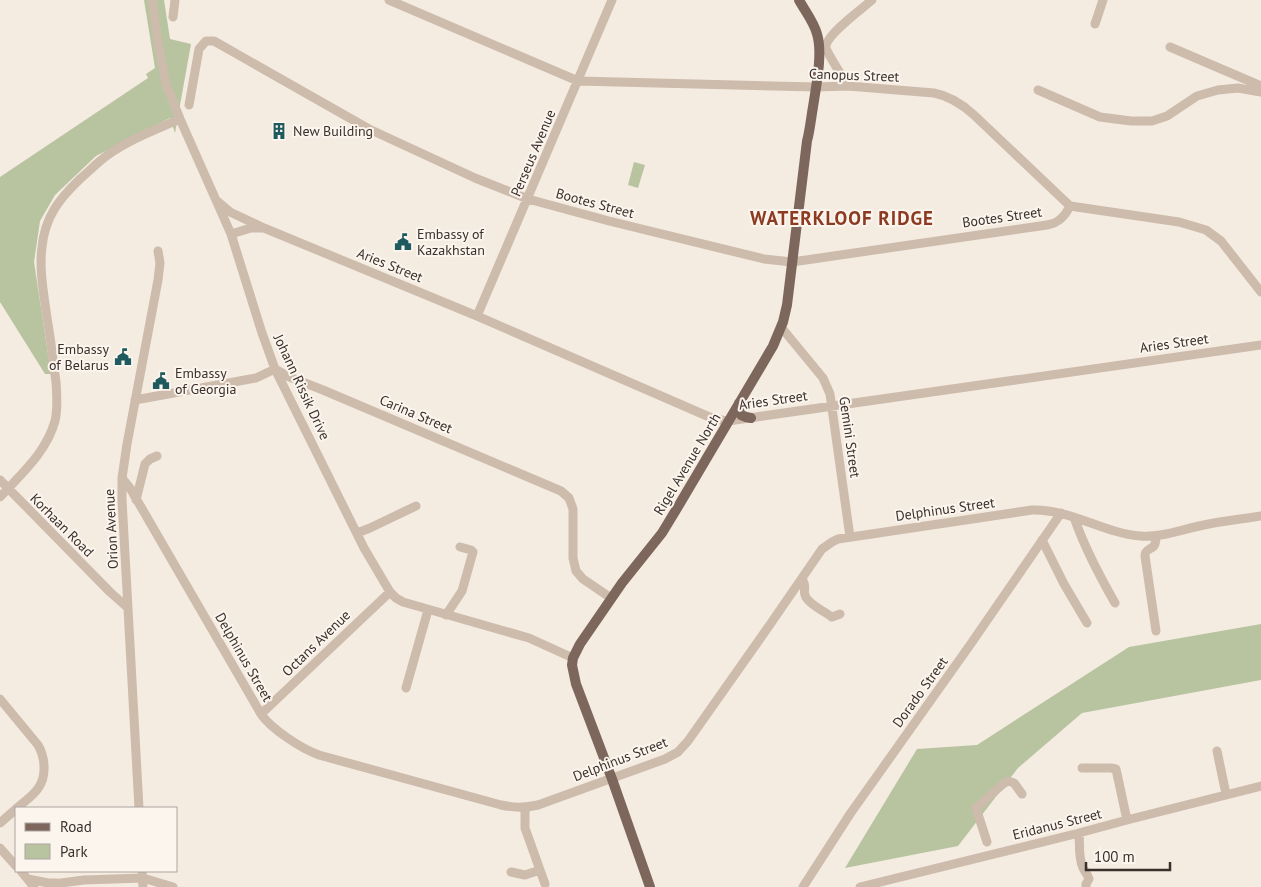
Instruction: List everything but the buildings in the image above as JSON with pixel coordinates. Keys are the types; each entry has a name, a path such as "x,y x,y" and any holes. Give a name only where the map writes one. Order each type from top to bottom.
{"main road":[{"name":"Rigel Avenue North","path":"794,0 806,20 813,43 813,87"},
{"name":"Rigel Avenue North","path":"573,658 580,644 611,598 662,532 773,346 782,327 786,311 807,141 807,125 819,53 818,36 814,25 799,0"},
{"path":"739,403 741,415 751,418"},
{"path":"573,658 572,665 576,684 650,887"}],"street":[{"name":"Johann Rissik Drive","path":"152,0 166,84 231,234 275,368 356,533 382,581 390,592 403,602 529,638 573,658"},
{"path":"173,17 175,0"},
{"name":"Canopus Street","path":"389,0 578,81 813,87 848,86 934,92 944,95 962,104 1070,206"},
{"name":"Perseus Avenue","path":"478,316 612,0"},
{"path":"848,86 830,55 826,44 836,31 872,0"},
{"path":"1095,24 1103,0"},
{"name":"Bootes Street","path":"188,105 199,49 206,41 214,41 369,129 528,200 764,259 792,262 1054,224 1063,217 1070,206"},
{"path":"1170,47 1261,86"},
{"path":"1038,90 1100,117 1131,121 1152,121 1167,116 1197,96 1208,92 1231,88 1261,92"},
{"path":"0,497 44,447 52,431 56,416 58,398 41,269 42,246 50,217 58,203 71,188 99,162 121,147 180,119"},
{"name":"Aries Street","path":"217,200 230,212 264,228 478,316 714,419 728,421 1261,345"},
{"path":"1070,206 1179,222 1206,230 1221,241 1261,292"},
{"path":"231,234 251,228 264,228"},
{"name":"Orion Avenue","path":"139,807 122,478 158,280 160,263 158,251"},
{"name":"Gemini Street","path":"782,327 823,378 830,394 850,537"},
{"path":"135,400 256,378 275,368"},
{"name":"Carina Street","path":"275,368 287,376 561,491 569,498 573,508 572,558 576,571 583,579 611,598"},
{"path":"136,500 145,464 157,456"},
{"name":"Delphinus Street","path":"122,478 268,723 314,754 501,805 525,808 665,759 683,747 822,549 832,542 850,537 1032,510 1061,513 1134,535 1156,536 1205,525 1261,516"},
{"name":"Korhaan Road","path":"0,480 128,608"},
{"path":"356,533 416,506"},
{"name":"Dorado Street","path":"803,887 850,814 1061,513"},
{"path":"1074,517 1088,553 1115,603"},
{"path":"1156,536 1154,546 1146,550 1145,553 1156,631"},
{"path":"1042,540 1064,584 1087,623"},
{"path":"446,614 462,591 473,552 460,547"},
{"path":"802,579 805,583 804,594 810,602 832,617 840,614"},
{"name":"Octans Avenue","path":"261,714 390,592"},
{"path":"406,688 428,610"},
{"path":"0,699 38,744 44,761 44,776 40,787 17,807"},
{"path":"1217,751 1226,794"},
{"path":"1082,768 1116,769 1127,820"},
{"path":"989,848 976,809 977,807 1008,781 1014,783 1022,794"},
{"name":"Eridanus Street","path":"860,887 989,848 1079,833 1261,786"},
{"path":"525,808 525,828 545,884"},
{"path":"0,823 15,809"},
{"path":"1079,833 1079,853 1083,868 1090,879 1086,887"},
{"path":"0,848 15,865"},
{"path":"511,872 528,875 540,870"},
{"path":"25,878 64,885"},
{"path":"25,878 34,887"},
{"path":"51,887 84,880 143,879 173,887"}],"green space":[{"path":"144,0 164,0 170,39 191,44 175,133 170,118 96,156 55,195 40,221 34,262 51,374 45,374 0,302 0,177 148,78 146,74 155,68"},
{"path":"634,162 645,165 638,188 628,185"},
{"path":"1261,624 1261,680 1082,713 1018,768 958,846 845,868 917,749 977,745 1129,647"}],"place":[{"name":"New Building","path":"279,131"},
{"name":"Embassy of Kazakhstan","path":"403,242"},
{"name":"Embassy of Belarus","path":"123,357"},
{"name":"Embassy of Georgia","path":"161,381"}],"district":[{"name":"WATERKLOOF RIDGE","path":"842,218"}]}
